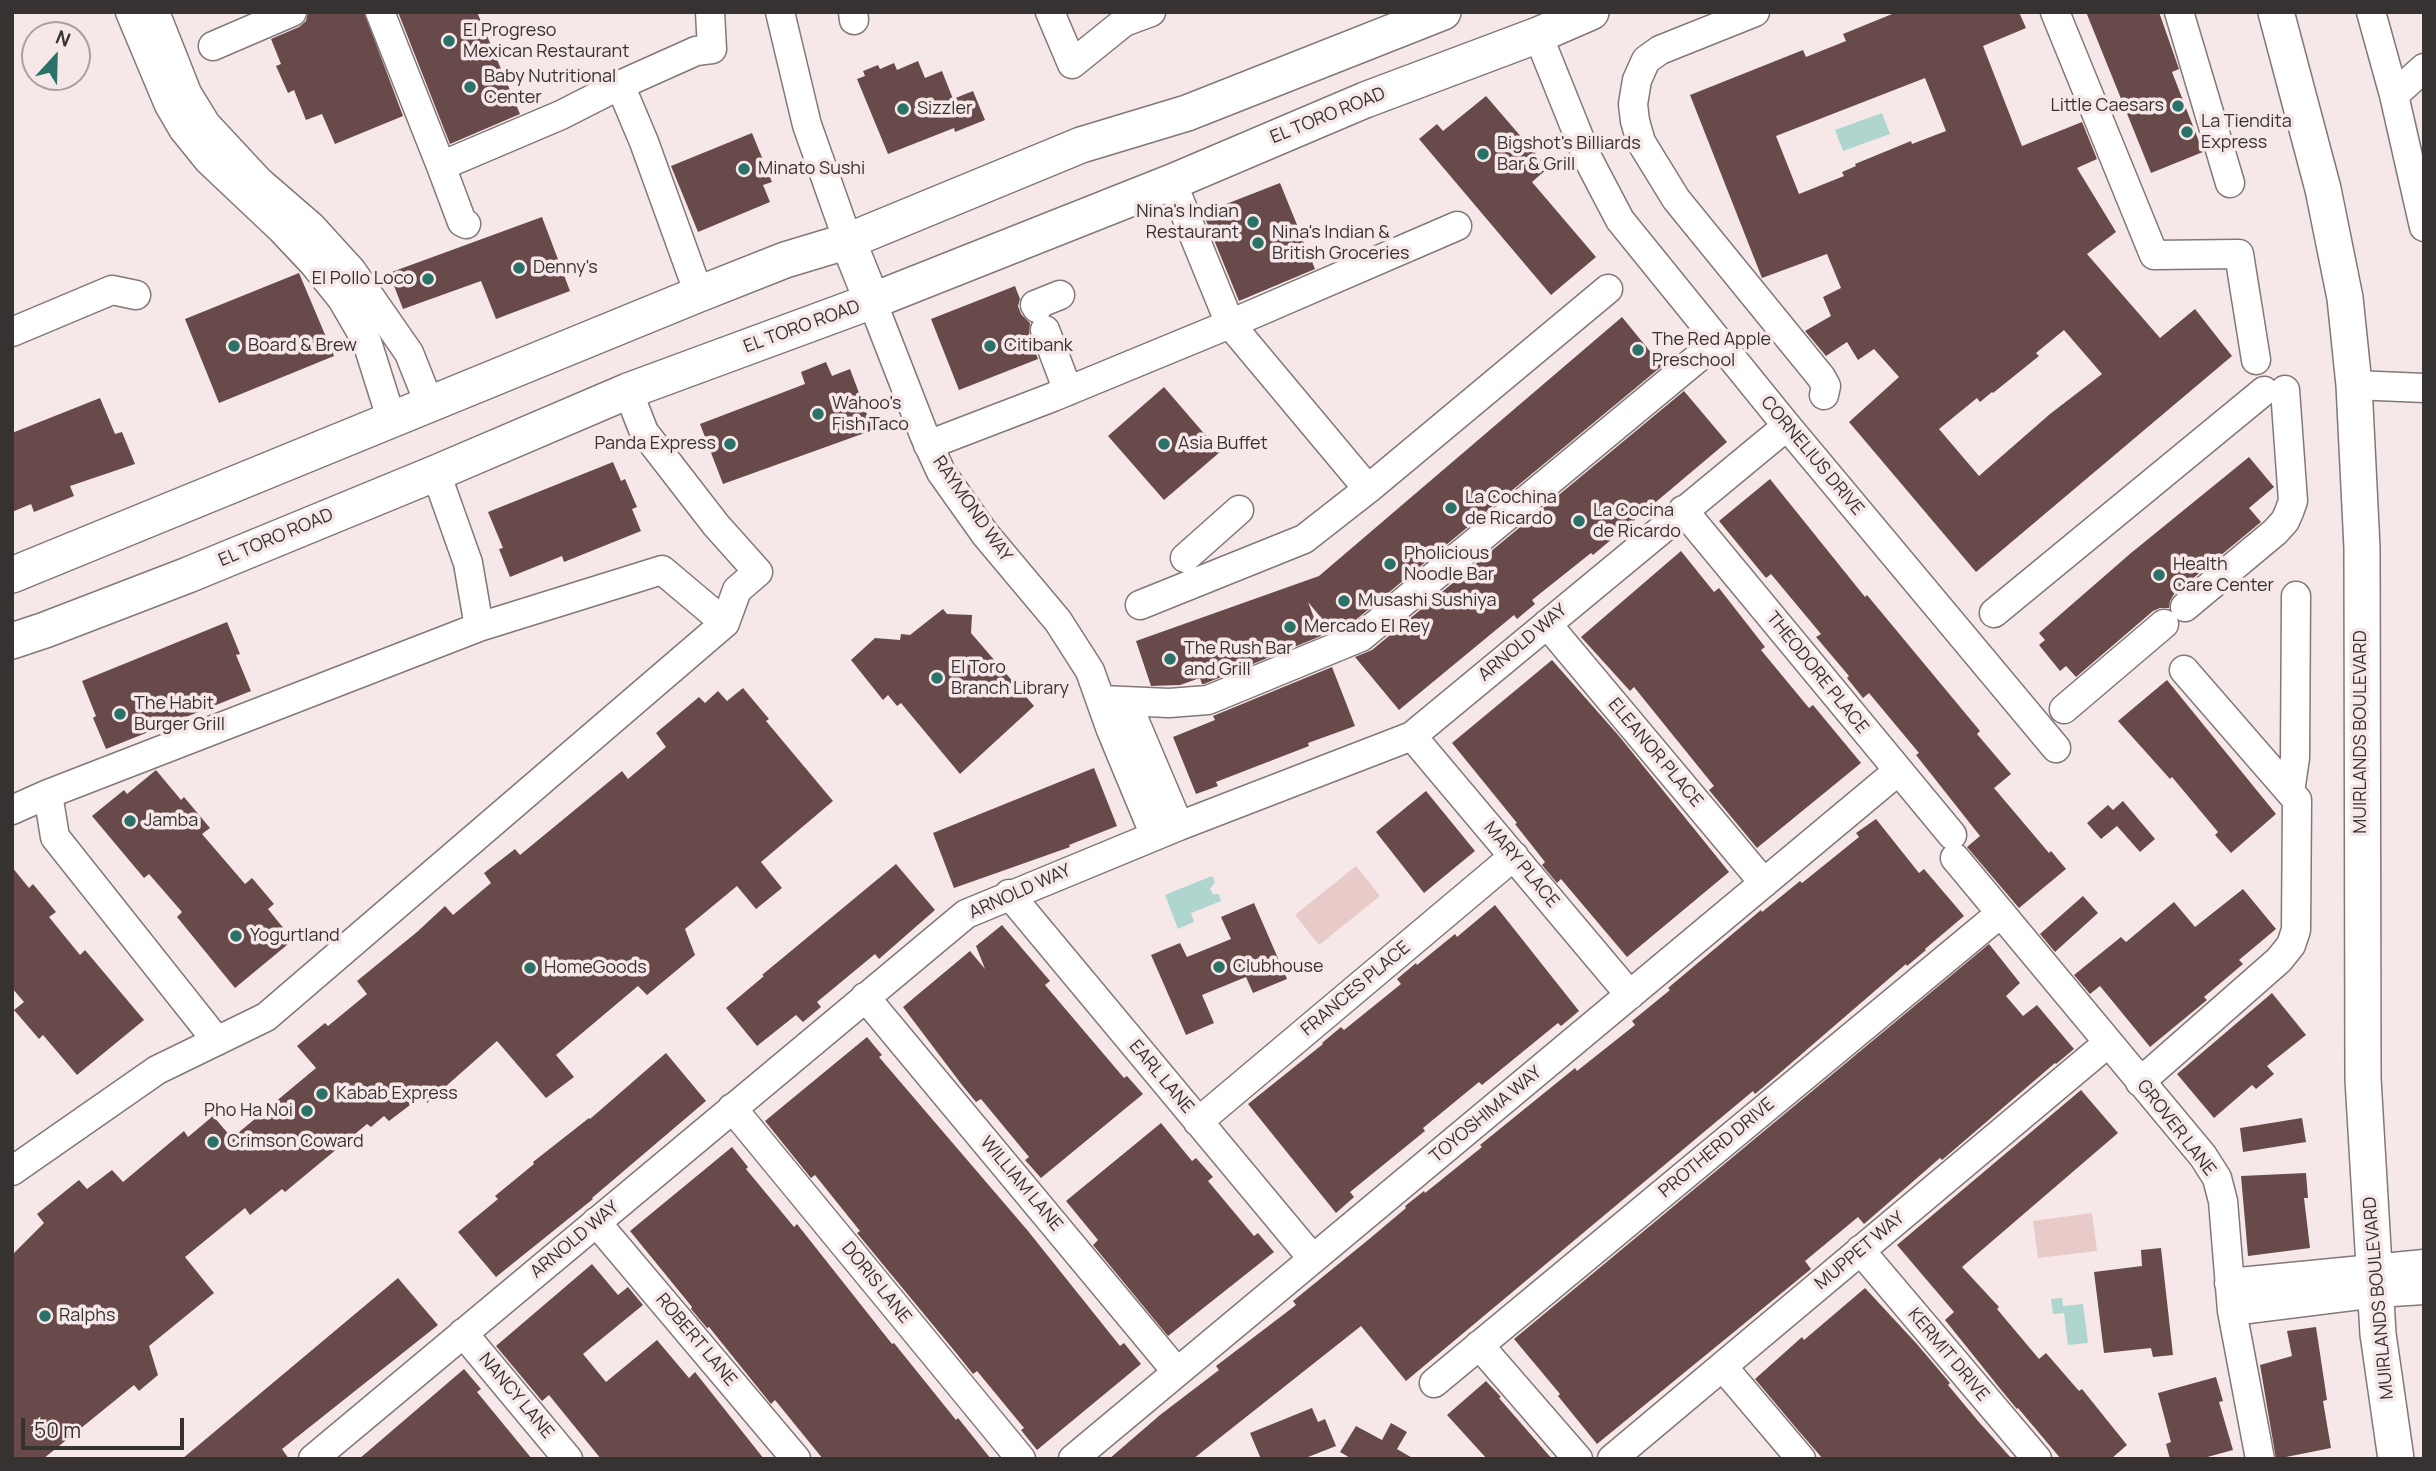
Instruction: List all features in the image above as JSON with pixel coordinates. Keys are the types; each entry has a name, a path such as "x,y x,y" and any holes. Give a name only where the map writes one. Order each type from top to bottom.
{"main road":[{"path":"12,575 391,418 785,260 848,241 1081,145 1187,113 1443,12"},
{"name":"EL TORO ROAD","path":"12,641 188,575 628,391 872,301 1172,182 1365,100 1534,23 1591,12"},
{"name":"MUIRLANDS BOULEVARD","path":"2276,12 2323,189 2345,298 2354,385 2362,548 2363,1079 2378,1334 2396,1459"},
{"path":"848,241 872,301"}],"street":[{"path":"130,12 169,105 183,129 208,160 314,264 342,299 367,342 391,418"},
{"path":"155,12 187,93 206,124 242,163 311,226 352,271 409,354 429,403"},
{"path":"214,46 292,12"},
{"path":"380,12 466,224"},
{"path":"441,166 561,115 696,51 712,49 710,12"},
{"path":"780,12 807,125 848,241"},
{"path":"1050,12 1072,64 1124,22 1152,12"},
{"path":"1755,12 1660,50 1646,60 1637,80 1633,104 1635,121 1641,142 1676,199 1821,377 1826,386 1824,395"},
{"path":"2055,12 2154,255 2239,254 2256,360"},
{"path":"2179,12 2230,183"},
{"path":"2371,12 2394,95 2424,227"},
{"name":"CORNELIUS DRIVE","path":"1534,23 1587,157 1620,220 1717,342 2056,748"},
{"path":"2394,95 2424,68"},
{"path":"620,86 652,164 699,294"},
{"path":"1172,182 1230,324 1368,489"},
{"path":"929,445 1230,324 1457,226"},
{"path":"1140,605 1304,539 1608,289"},
{"path":"12,332 112,290 135,295"},
{"name":"RAYMOND WAY","path":"872,301 941,472 985,534 1034,590 1075,645 1090,671 1101,700"},
{"path":"1047,311 1068,391"},
{"path":"1101,700 1169,703 1208,700 1361,637 1717,342"},
{"path":"2354,385 2424,388"},
{"path":"1994,613 2274,390 2293,501 2289,512 2275,532 2185,607"},
{"path":"12,1171 157,1070 265,1017 725,623 737,590 758,572 716,525 644,432 628,391"},
{"name":"ARNOLD WAY","path":"328,1454 463,1333 966,914 1009,894 1412,736 1787,426"},
{"path":"436,473 468,563 479,627"},
{"path":"1185,558 1239,510"},
{"name":"THEODORE PLACE","path":"1683,510 1898,771 1954,846"},
{"path":"12,810 479,627 662,570 725,623"},
{"path":"2290,792 2295,758 2296,596"},
{"name":"ELEANOR PLACE","path":"1547,624 1764,883"},
{"path":"2064,709 2164,624"},
{"path":"2140,1082 2279,960 2291,946 2296,930 2297,800 2184,670"},
{"path":"1101,700 1135,722 1167,831"},
{"name":"MARY PLACE","path":"1412,736 1630,995"},
{"name":"TOYOSHIMA WAY","path":"1073,1459 1898,771"},
{"path":"48,794 55,836 217,1041"},
{"name":"GROVER LANE","path":"1954,846 2001,913 2203,1156 2217,1178 2222,1201 2231,1297 2260,1459"},
{"name":"FRANCES PLACE","path":"1198,1122 1514,856"},
{"name":"EARL LANE","path":"1009,894 1313,1259"},
{"name":"PROTHERD DRIVE","path":"1434,1383 2001,913"},
{"name":"WILLIAM LANE","path":"865,997 1177,1372"},
{"name":"MUPPET WAY","path":"1612,1459 2108,1043"},
{"name":"DORIS LANE","path":"732,1108 1021,1459"},
{"name":"ROBERT LANE","path":"596,1222 796,1459"},
{"name":"KERMIT DRIVE","path":"1860,1250 2037,1459"},
{"path":"2231,1297 2375,1282 2424,1264"},
{"path":"2375,1282 2424,1290"},
{"name":"NANCY LANE","path":"463,1333 568,1459"},
{"path":"1479,1345 1578,1459"},
{"path":"1723,1367 1801,1459"}],"shaded area":[{"path":"1356,866 1380,896 1319,945 1295,915"},
{"path":"2092,1213 2097,1251 2038,1258 2033,1221"}],"water":[{"path":"1882,113 1890,134 1843,151 1835,130"},
{"path":"1212,876 1215,882 1210,889 1213,894 1219,894 1221,901 1191,913 1194,922 1178,929 1165,895"},
{"path":"2062,1298 2063,1306 2083,1304 2088,1343 2068,1345 2064,1313 2053,1314 2051,1299"}],"building":[{"path":"308,12 364,12 403,116 335,144 322,114 306,120 294,90 288,93 276,66 281,64 271,39 299,27 306,21"},
{"path":"398,12 477,12 520,114 450,144"},
{"path":"1897,12 2019,12 2026,28 1983,46 2022,146 2082,122 2097,159 2077,168 2116,232 2087,254 2160,338 2195,309 2232,356 1976,572 1849,422 1899,377 1874,349 1858,360 1847,342 1826,356 1805,331 1831,316 1823,297 1841,288 1827,254 1762,278 1690,95 1803,50 1806,57 1846,41 1843,34","holes":["1925,78 1946,131 1912,144 1911,141 1855,164 1856,166 1842,172 1844,176 1799,194 1776,136","2064,330 2102,374 2050,414 1979,476 1939,429 1977,398 1980,402 1993,393 2039,356 2036,353"]},
{"path":"2086,12 2159,12 2179,69 2172,72 2203,152 2151,173"},
{"name":"Sizzler","path":"918,61 925,78 942,71 953,99 973,91 985,120 955,132 954,128 888,154 857,79 865,76 863,71 878,65 880,69 894,63 897,70"},
{"path":"1486,96 1548,168 1532,182 1596,257 1551,295 1419,139 1437,124 1443,131"},
{"path":"752,133 772,182 763,185 770,202 698,232 671,166"},
{"name":"Nina's Indian & British Groceries","path":"1280,183 1315,269 1239,301 1203,213"},
{"name":"Denny's","path":"542,217 570,291 496,319 481,281 403,309 389,273"},
{"path":"299,273 334,356 219,403 185,319"},
{"name":"Citibank","path":"1015,286 1020,299 1018,306 1021,314 1030,323 1029,335 1038,359 959,390 931,319"},
{"path":"1622,317 1662,366 1352,623 1332,631 1308,602 1321,636 1204,684 1200,678 1180,685 1151,686 1136,641 1319,576"},
{"path":"826,362 832,376 850,369 873,430 723,484 700,424 805,384 801,372"},
{"name":"Asia Buffet","path":"1164,387 1220,452 1164,500 1108,436"},
{"path":"1684,391 1727,442 1593,555 1591,553 1532,600 1535,604 1517,619 1514,615 1399,710 1355,657 1372,650"},
{"path":"100,398 115,434 122,432 135,464 70,486 74,496 34,512 31,504 12,512 12,433"},
{"name":"Health Care Center","path":"2249,457 2274,487 2249,508 2261,522 2174,594 2169,608 2153,611 2076,677 2066,666 2060,671 2039,645 2045,640 2039,633 2131,553"},
{"path":"613,462 621,481 625,479 637,507 632,509 641,531 564,562 562,556 510,577 499,549 503,548 488,512"},
{"path":"1770,479 1865,597 1867,595 1980,731 1977,734 2011,774 1994,788 2066,869 2019,908 1967,847 1980,836 1916,755 1919,753 1869,693 1863,698 1847,678 1849,676 1816,637 1821,634 1771,574 1766,578 1719,521"},
{"path":"1681,551 1714,592 1719,588 1765,647 1761,650 1809,708 1813,705 1861,763 1757,848 1709,790 1714,786 1634,687 1630,691 1581,637"},
{"name":"El Toro Branch Library","path":"943,609 947,614 972,615 971,633 1034,706 960,774 901,703 897,706 888,695 883,700 851,660 875,638 900,640 901,634 910,635"},
{"path":"227,622 240,654 236,655 251,691 106,749 82,681"},
{"path":"1552,660 1619,736 1729,872 1627,957 1561,879 1557,883 1542,865 1545,862 1515,824 1517,823 1452,743"},
{"path":"1332,667 1355,726 1216,782 1218,786 1196,794 1173,737 1215,720 1213,716"},
{"path":"2167,680 2276,814 2231,853 2215,835 2218,832 2172,777 2170,779 2118,721"},
{"path":"743,688 769,719 766,721 833,801 761,862 782,888 756,909 737,886 685,929 695,955 647,995 638,986 556,1055 574,1077 546,1098 497,1041 427,1103 422,1096 389,1121 384,1116 371,1127 367,1124 285,1192 282,1189 250,1215 245,1208 185,1257 214,1293 149,1346 158,1375 139,1391 134,1385 43,1459 12,1459 12,1255 44,1223 37,1214 79,1180 87,1189 112,1170 123,1182 184,1131 188,1137 213,1116 232,1138 316,1068 297,1046 325,1023 328,1026 367,994 357,981 445,906 453,915 491,883 484,873 515,849 520,855 622,771 628,779 666,747 656,733 699,697 705,703 718,691 727,701"},
{"path":"1094,768 1117,826 1069,845 1070,847 954,888 933,833"},
{"path":"156,770 181,800 184,797 210,828 202,834 245,884 252,878 274,904 268,909 293,940 235,988 177,917 182,912 149,874 144,878 92,816 124,790 127,794"},
{"path":"1426,791 1475,851 1424,893 1376,832"},
{"path":"2123,801 2155,839 2140,852 2117,826 2101,839 2087,823 2108,805 2113,810"},
{"path":"1876,819 1919,873 1924,869 1964,916 1755,1094 1753,1091 1406,1381 1361,1326 1193,1459 1109,1459 1160,1415 1219,1370 1216,1366 1296,1305 1293,1301 1406,1208 1405,1206 1482,1147 1480,1145 1575,1068 1577,1071 1635,1025 1632,1021 1670,990 1668,988 1761,910 1762,912 1800,881 1802,883 1859,837 1856,833"},
{"path":"896,864 935,910 879,959 875,954 817,1002 821,1007 803,1022 796,1015 757,1046 726,1008"},
{"path":"12,867 29,888 33,884 56,912 49,917 80,955 85,950 144,1020 77,1075 43,1035 39,1039 14,1010 24,1002 12,988"},
{"path":"2243,889 2276,929 2239,960 2243,964 2204,997 2207,1000 2150,1047 2100,986 2090,994 2074,975 2121,937 2126,942 2174,902 2195,927"},
{"path":"2083,896 2098,913 2055,952 2040,934"},
{"name":"Clubhouse","path":"1254,903 1287,979 1253,993 1246,977 1202,995 1214,1023 1186,1035 1151,955 1180,943 1187,957 1231,939 1221,917"},
{"path":"1495,905 1579,1011 1561,1026 1558,1023 1482,1085 1479,1082 1423,1128 1425,1131 1350,1192 1354,1197 1336,1213 1248,1104 1341,1027 1344,1030 1401,984 1397,979 1416,963 1417,965 1455,934 1457,937"},
{"path":"1002,925 1050,981 1045,985 1124,1078 1127,1076 1143,1094 1041,1178 1025,1160 1029,1157 981,1099 976,1102 903,1007 970,951 985,969 976,946"},
{"path":"1989,944 2020,983 2006,996 2023,1016 2037,1005 2074,1049 1864,1224 1858,1217 1805,1261 1811,1269 1597,1444 1514,1339"},
{"path":"2272,993 2306,1035 2267,1066 2274,1074 2256,1089 2252,1085 2214,1118 2177,1074"},
{"path":"867,1037 882,1055 879,1057 1028,1231 1120,1346 1124,1343 1141,1364 1037,1450 1021,1430 1024,1428 977,1371 973,1374 857,1233 860,1231 815,1175 811,1178 765,1121"},
{"path":"666,1053 706,1101 593,1199 496,1277 458,1232 498,1199 495,1196 534,1164 533,1162 590,1119"},
{"path":"2081,1090 2118,1133 1962,1267 1999,1307 1997,1309 2039,1359 2046,1353 2079,1391 2082,1389 2127,1445 2111,1459 2061,1459 1945,1320 1954,1312 1897,1245"},
{"path":"2302,1118 2306,1142 2243,1152 2240,1128"},
{"path":"1161,1123 1192,1161 1196,1158 1213,1177 1208,1181 1254,1236 1258,1233 1274,1252 1168,1336 1093,1245 1098,1240 1066,1201"},
{"path":"732,1147 748,1167 746,1169 794,1227 797,1224 892,1344 894,1343 991,1459 823,1459 775,1400 771,1404 709,1327 707,1328 691,1309 630,1231"},
{"path":"2306,1173 2308,1198 2304,1198 2310,1248 2248,1256 2241,1176"},
{"path":"2161,1248 2173,1355 2153,1357 2151,1348 2104,1353 2094,1272 2142,1266 2141,1250"},
{"path":"592,1264 618,1295 628,1287 643,1305 583,1354 606,1382 657,1340 689,1378 695,1372 764,1459 601,1459 549,1395 542,1401 496,1346"},
{"path":"398,1278 438,1325 282,1449 289,1459 182,1459"},
{"path":"1865,1288 1916,1343 1950,1383 1948,1385 2012,1459 1823,1459 1797,1429 1755,1379 1802,1337 1804,1340"},
{"path":"2316,1327 2327,1400 2323,1401 2331,1448 2276,1459 2260,1365 2292,1356 2287,1331"},
{"path":"464,1369 481,1389 477,1392 532,1459 359,1459"},
{"path":"2216,1377 2223,1401 2219,1402 2233,1450 2200,1459 2170,1459 2166,1444 2171,1442 2158,1393"},
{"path":"1486,1381 1552,1459 1487,1459 1447,1415"},
{"path":"1312,1408 1318,1422 1325,1419 1336,1446 1303,1459 1261,1459 1250,1433"},
{"path":"1391,1423 1407,1432 1397,1449 1414,1459 1352,1459 1340,1452 1356,1426 1382,1440"}],"place":[{"name":"El Progreso Mexican Restaurant","path":"449,41"},
{"name":"Baby Nutritional Center","path":"470,87"},
{"name":"Little Caesars","path":"2178,106"},
{"name":"Sizzler","path":"903,109"},
{"name":"La Tiendita Express","path":"2187,132"},
{"name":"Bigshot's Billiards Bar & Grill","path":"1483,154"},
{"name":"Minato Sushi","path":"744,169"},
{"name":"Nina's Indian Restaurant","path":"1253,222"},
{"name":"Nina's Indian & British Groceries","path":"1258,243"},
{"name":"Denny's","path":"519,268"},
{"name":"El Pollo Loco","path":"428,279"},
{"name":"Board & Brew","path":"234,346"},
{"name":"Citibank","path":"990,346"},
{"name":"The Red Apple Preschool","path":"1638,350"},
{"name":"Wahoo's Fish Taco","path":"818,414"},
{"name":"Panda Express","path":"730,444"},
{"name":"Asia Buffet","path":"1164,444"},
{"name":"La Cochina de Ricardo","path":"1451,508"},
{"name":"La Cocina de Ricardo","path":"1579,521"},
{"name":"Pholicious Noodle Bar","path":"1390,564"},
{"name":"Health Care Center","path":"2159,575"},
{"name":"Musashi Sushiya","path":"1344,601"},
{"name":"Mercado El Rey","path":"1290,627"},
{"name":"The Rush Bar and Grill","path":"1170,659"},
{"name":"El Toro Branch Library","path":"937,678"},
{"name":"The Habit Burger Grill","path":"120,714"},
{"name":"Jamba","path":"130,821"},
{"name":"Yogurtland","path":"236,936"},
{"name":"Clubhouse","path":"1219,967"},
{"name":"HomeGoods","path":"530,968"},
{"name":"Kabab Express","path":"322,1094"},
{"name":"Pho Ha Noi","path":"307,1111"},
{"name":"Crimson Coward","path":"213,1142"},
{"name":"Ralphs","path":"45,1316"}]}
